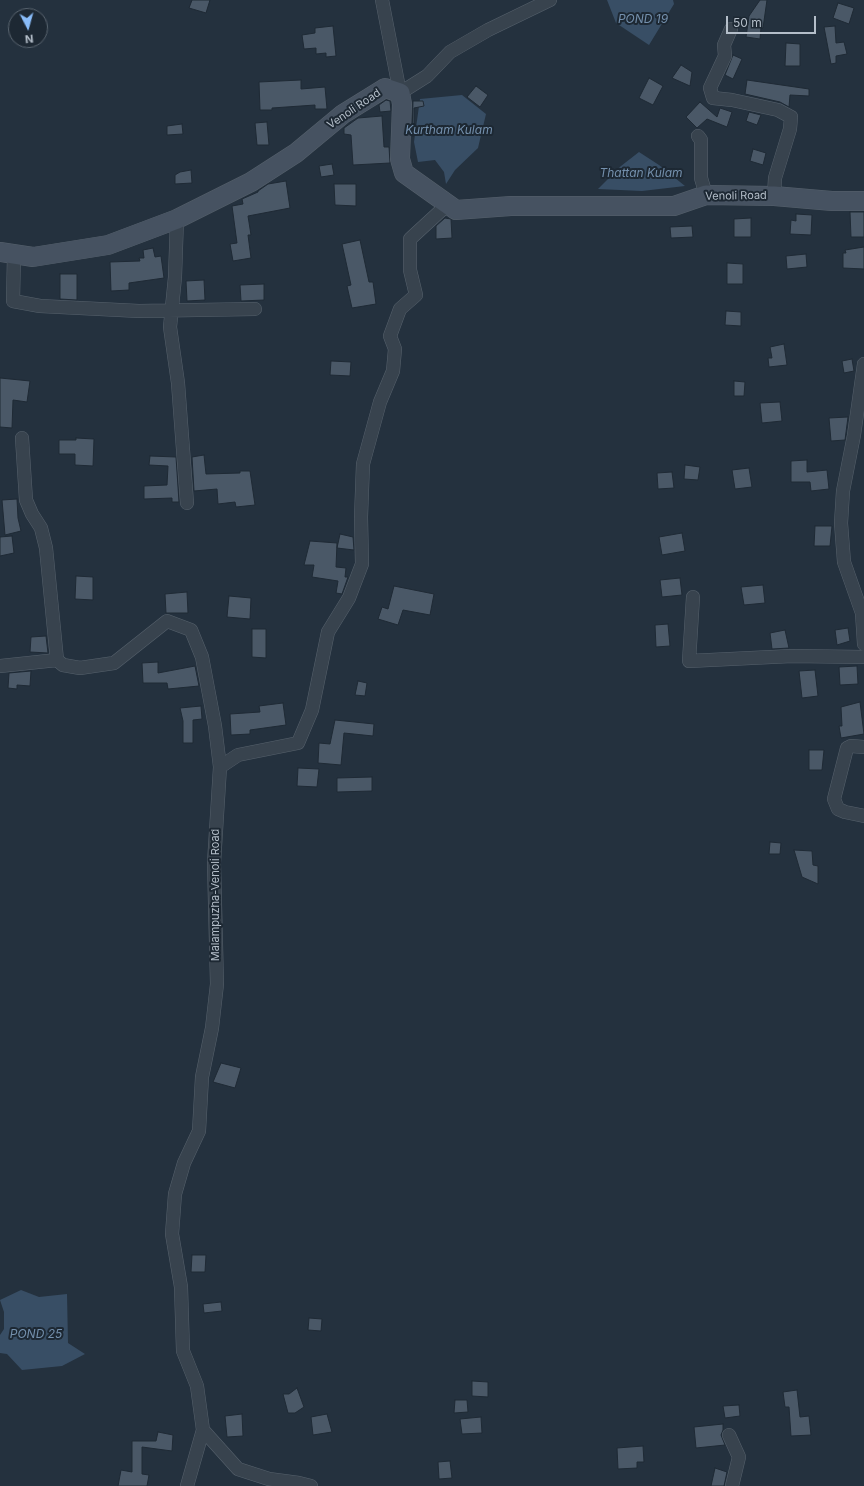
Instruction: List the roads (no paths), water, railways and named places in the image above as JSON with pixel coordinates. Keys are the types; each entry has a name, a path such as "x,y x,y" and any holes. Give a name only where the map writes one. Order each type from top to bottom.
{"street":[{"path":"382,0 400,93 427,76 450,52 488,30 550,0"},
{"path":"731,29 724,45 725,56 710,88 713,98 732,100 778,110 791,117 790,129 775,178 774,196"},
{"name":"Venoli Road","path":"7,253 33,257 108,246 177,220 251,182 296,153 343,114 385,88 400,93 402,104 400,159 404,173 456,210 512,206 674,206 706,195 774,196 832,201 864,201"},
{"path":"698,136 701,140 701,178 706,195"},
{"path":"220,767 238,755 298,743 312,710 328,632 349,598 362,564 360,517 364,464 380,402 393,371 395,349 390,336 400,309 416,295 410,270 410,239 448,204"},
{"path":"177,220 175,277 170,327 178,383 187,503"},
{"path":"7,253 13,301 40,306 139,310 255,309"},
{"path":"864,364 854,435 843,491 841,523 844,562 862,613 864,644"},
{"path":"0,666 57,660 46,548 41,528 32,514 26,500 22,438"},
{"path":"693,597 689,660 792,656 864,657"},
{"name":"Malampuzha-Venoli Road","path":"57,660 63,665 80,668 114,663 167,621 191,630 202,657 215,726 220,767 214,863 217,984 212,1028 202,1077 199,1131 184,1163 175,1194 172,1234 180,1287 183,1351 197,1386 203,1430 187,1486"},
{"path":"864,747 851,746 847,748 834,799 838,809 864,816"},
{"path":"203,1430 238,1469 269,1479 299,1482 311,1486"},
{"path":"730,1435 739,1457 732,1486"}],"water":[{"name":"POND 19","path":"607,0 673,0 674,4 649,45 616,23"},
{"name":"Kurtham Kulam","path":"462,95 486,114 478,148 455,170 446,184 444,172 435,160 418,162 414,142 420,99"},
{"name":"Thattan Kulam","path":"639,152 659,165 685,186 642,191 598,189 621,166"},
{"name":"POND 25","path":"21,1290 39,1297 67,1294 68,1343 85,1354 62,1366 22,1370 7,1354 0,1353 0,1335 4,1329 4,1312 0,1300"}]}
